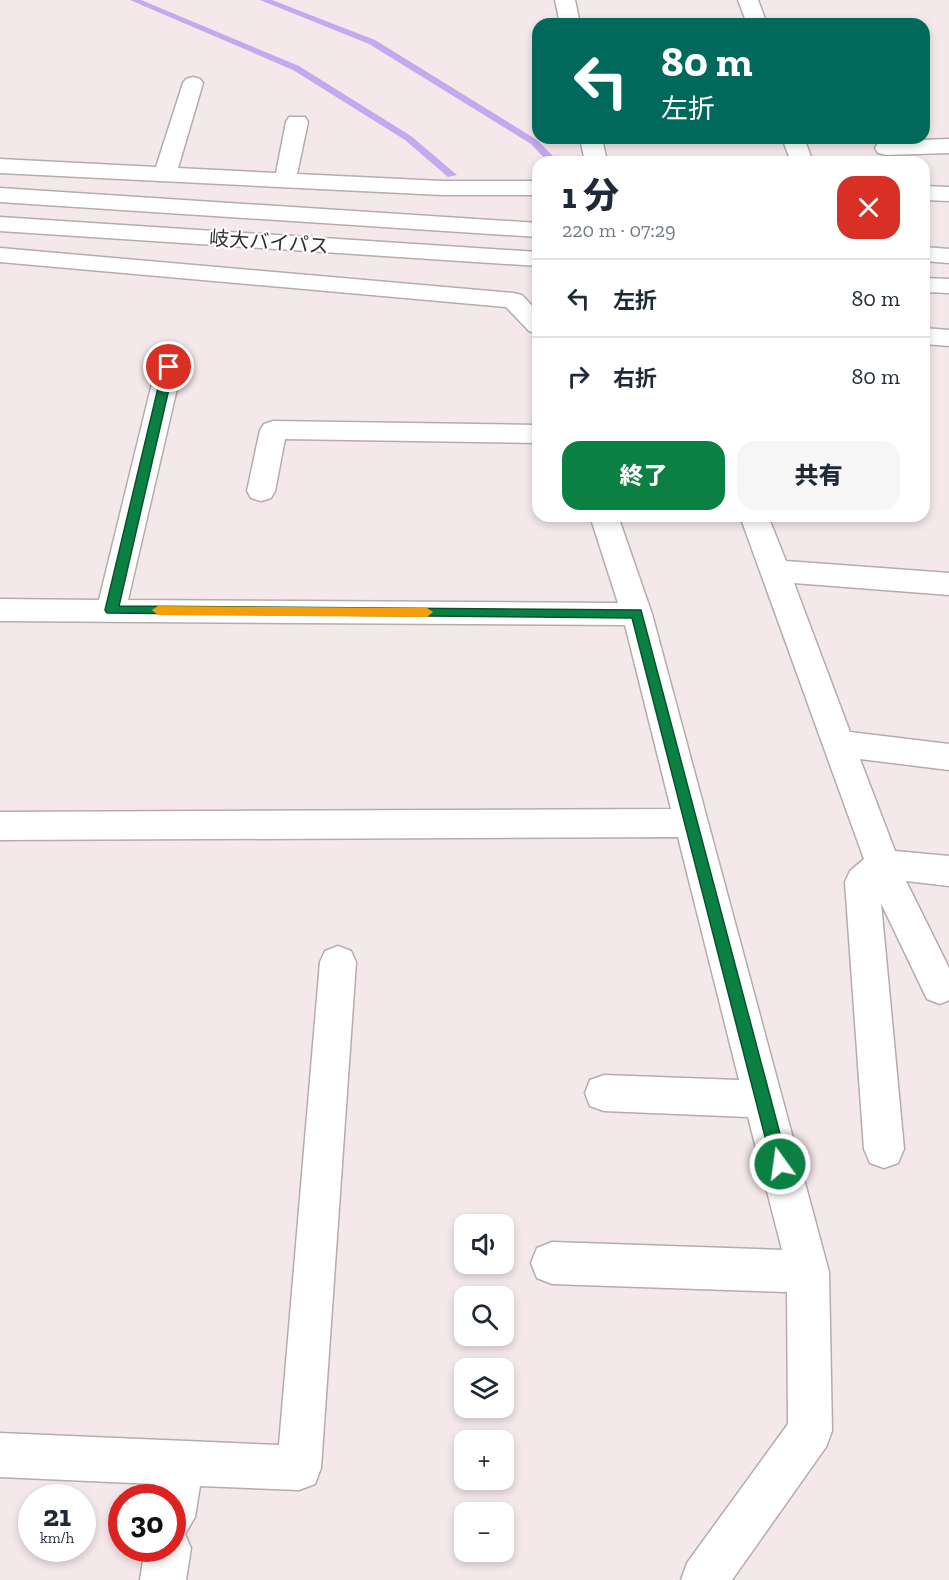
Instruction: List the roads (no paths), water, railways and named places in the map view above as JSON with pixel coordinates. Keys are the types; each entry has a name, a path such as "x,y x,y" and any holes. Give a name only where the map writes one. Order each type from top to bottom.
{"main road":[{"path":"565,0 569,18"},
{"path":"748,0 755,18"},
{"path":"165,175 193,82"},
{"path":"285,181 297,122"},
{"path":"886,148 949,146"},
{"path":"0,166 442,188 532,188"},
{"path":"930,193 949,194"},
{"name":"岐大バイパス","path":"0,195 532,230"},
{"name":"岐大バイパス","path":"0,224 532,259"},
{"path":"930,254 949,256"},
{"path":"0,255 513,300 532,320"},
{"path":"930,285 949,286"},
{"path":"930,336 949,338"},
{"path":"111,610 169,367"},
{"path":"261,491 273,430 532,434"},
{"path":"606,522 637,614 808,1272 810,1431 704,1580"},
{"path":"756,522 891,887 940,987"},
{"path":"775,571 949,584"},
{"path":"0,610 637,614"},
{"path":"839,744 949,757"},
{"path":"0,826 692,824"},
{"path":"884,1149 862,882 882,864 949,871"},
{"path":"0,1455 299,1468 338,962"},
{"path":"604,1093 764,1099"},
{"path":"552,1263 808,1272"},
{"path":"178,1484 181,1463"},
{"path":"163,1580 166,1562"}],"waterway":[{"path":"134,0 296,68 408,138 452,175"},
{"path":"264,0 372,42 532,141"},
{"path":"536,144 548,156"}]}
